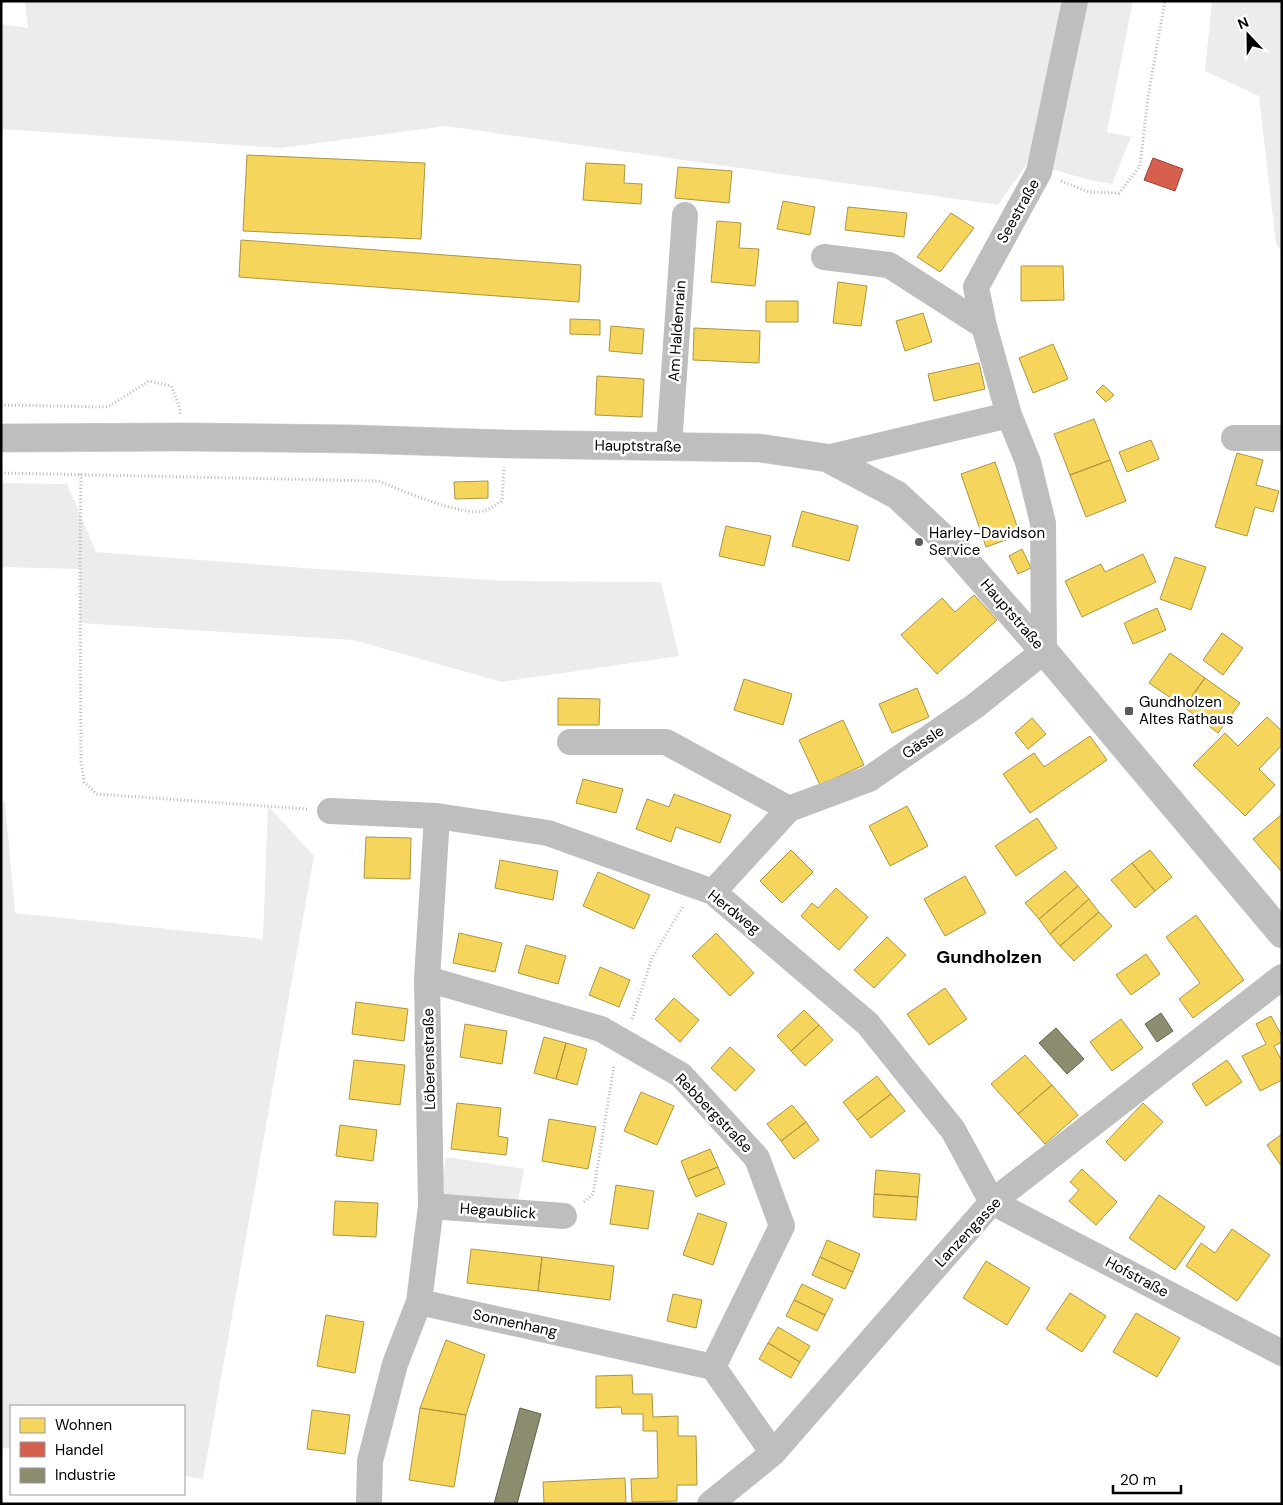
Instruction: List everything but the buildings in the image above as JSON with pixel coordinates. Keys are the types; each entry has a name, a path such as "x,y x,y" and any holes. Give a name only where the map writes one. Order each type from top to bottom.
{"main road":[{"name":"Hauptstraße","path":"1,438 182,437 354,439 506,444 760,448 827,458 897,495 955,549 1044,651 1282,934"}],"street":[{"name":"Seestraße","path":"1044,651 1043,523 1028,462 1009,415 984,326 976,287 1039,172 1075,1"},
{"name":"Am Haldenrain","path":"669,446 684,215"},
{"path":"824,258 889,265 984,326"},
{"path":"827,458 1009,415"},
{"path":"1234,438 1282,438"},
{"name":"Gässle","path":"714,892 789,809 869,779 975,706 1044,651"},
{"path":"570,742 666,742 789,809"},
{"name":"Herdweg","path":"330,811 438,816 548,833 714,892 868,1024 953,1130 992,1202"},
{"name":"Löberenstraße","path":"419,1302 431,1206 427,979 438,816"},
{"name":"Lanzengasse","path":"710,1504 773,1453 992,1202 1282,977"},
{"name":"Rebbergstraße","path":"427,979 600,1029 681,1075 757,1158 782,1226 714,1367"},
{"name":"Hofstraße","path":"992,1202 1282,1353"},
{"name":"Hegaublick","path":"431,1206 564,1216"},
{"path":"369,1504 370,1461 395,1364 419,1302"},
{"name":"Sonnenhang","path":"419,1302 714,1367"},
{"path":"714,1367 773,1453"}],"path":[{"path":"1039,172 1089,192 1119,193 1140,166 1148,97 1164,1"},
{"path":"1,405 108,407 149,382 156,383 170,386 179,405 182,437"},
{"path":"1,473 378,481 429,500 463,510 484,511 502,501 506,444"},
{"path":"81,474 81,751 84,782 97,794 330,811"}],"shaded area":[{"path":"25,1 1133,1 1107,132 1131,137 1112,184 1089,180 1028,162 998,205 446,126 281,148 1,129 1,24 28,28"},
{"path":"1212,1 1282,1 1282,251 1276,244 1259,96 1205,71"},
{"path":"1,483 67,484 96,552 507,581 661,582 679,656 502,682 353,640 80,623 80,569 1,567"},
{"path":"5,802 15,913 263,939 268,806 314,856 203,1479 185,1476 185,1405 10,1405 10,1449 1,1447 1,803"},
{"path":"446,1157 524,1169 517,1206 439,1199"}],"place":[{"name":"Harley-Davidson Service","path":"919,542"},
{"name":"Gundholzen Altes Rathaus","path":"1129,711"}],"district":[{"name":"Gundholzen","path":"989,957"}]}
